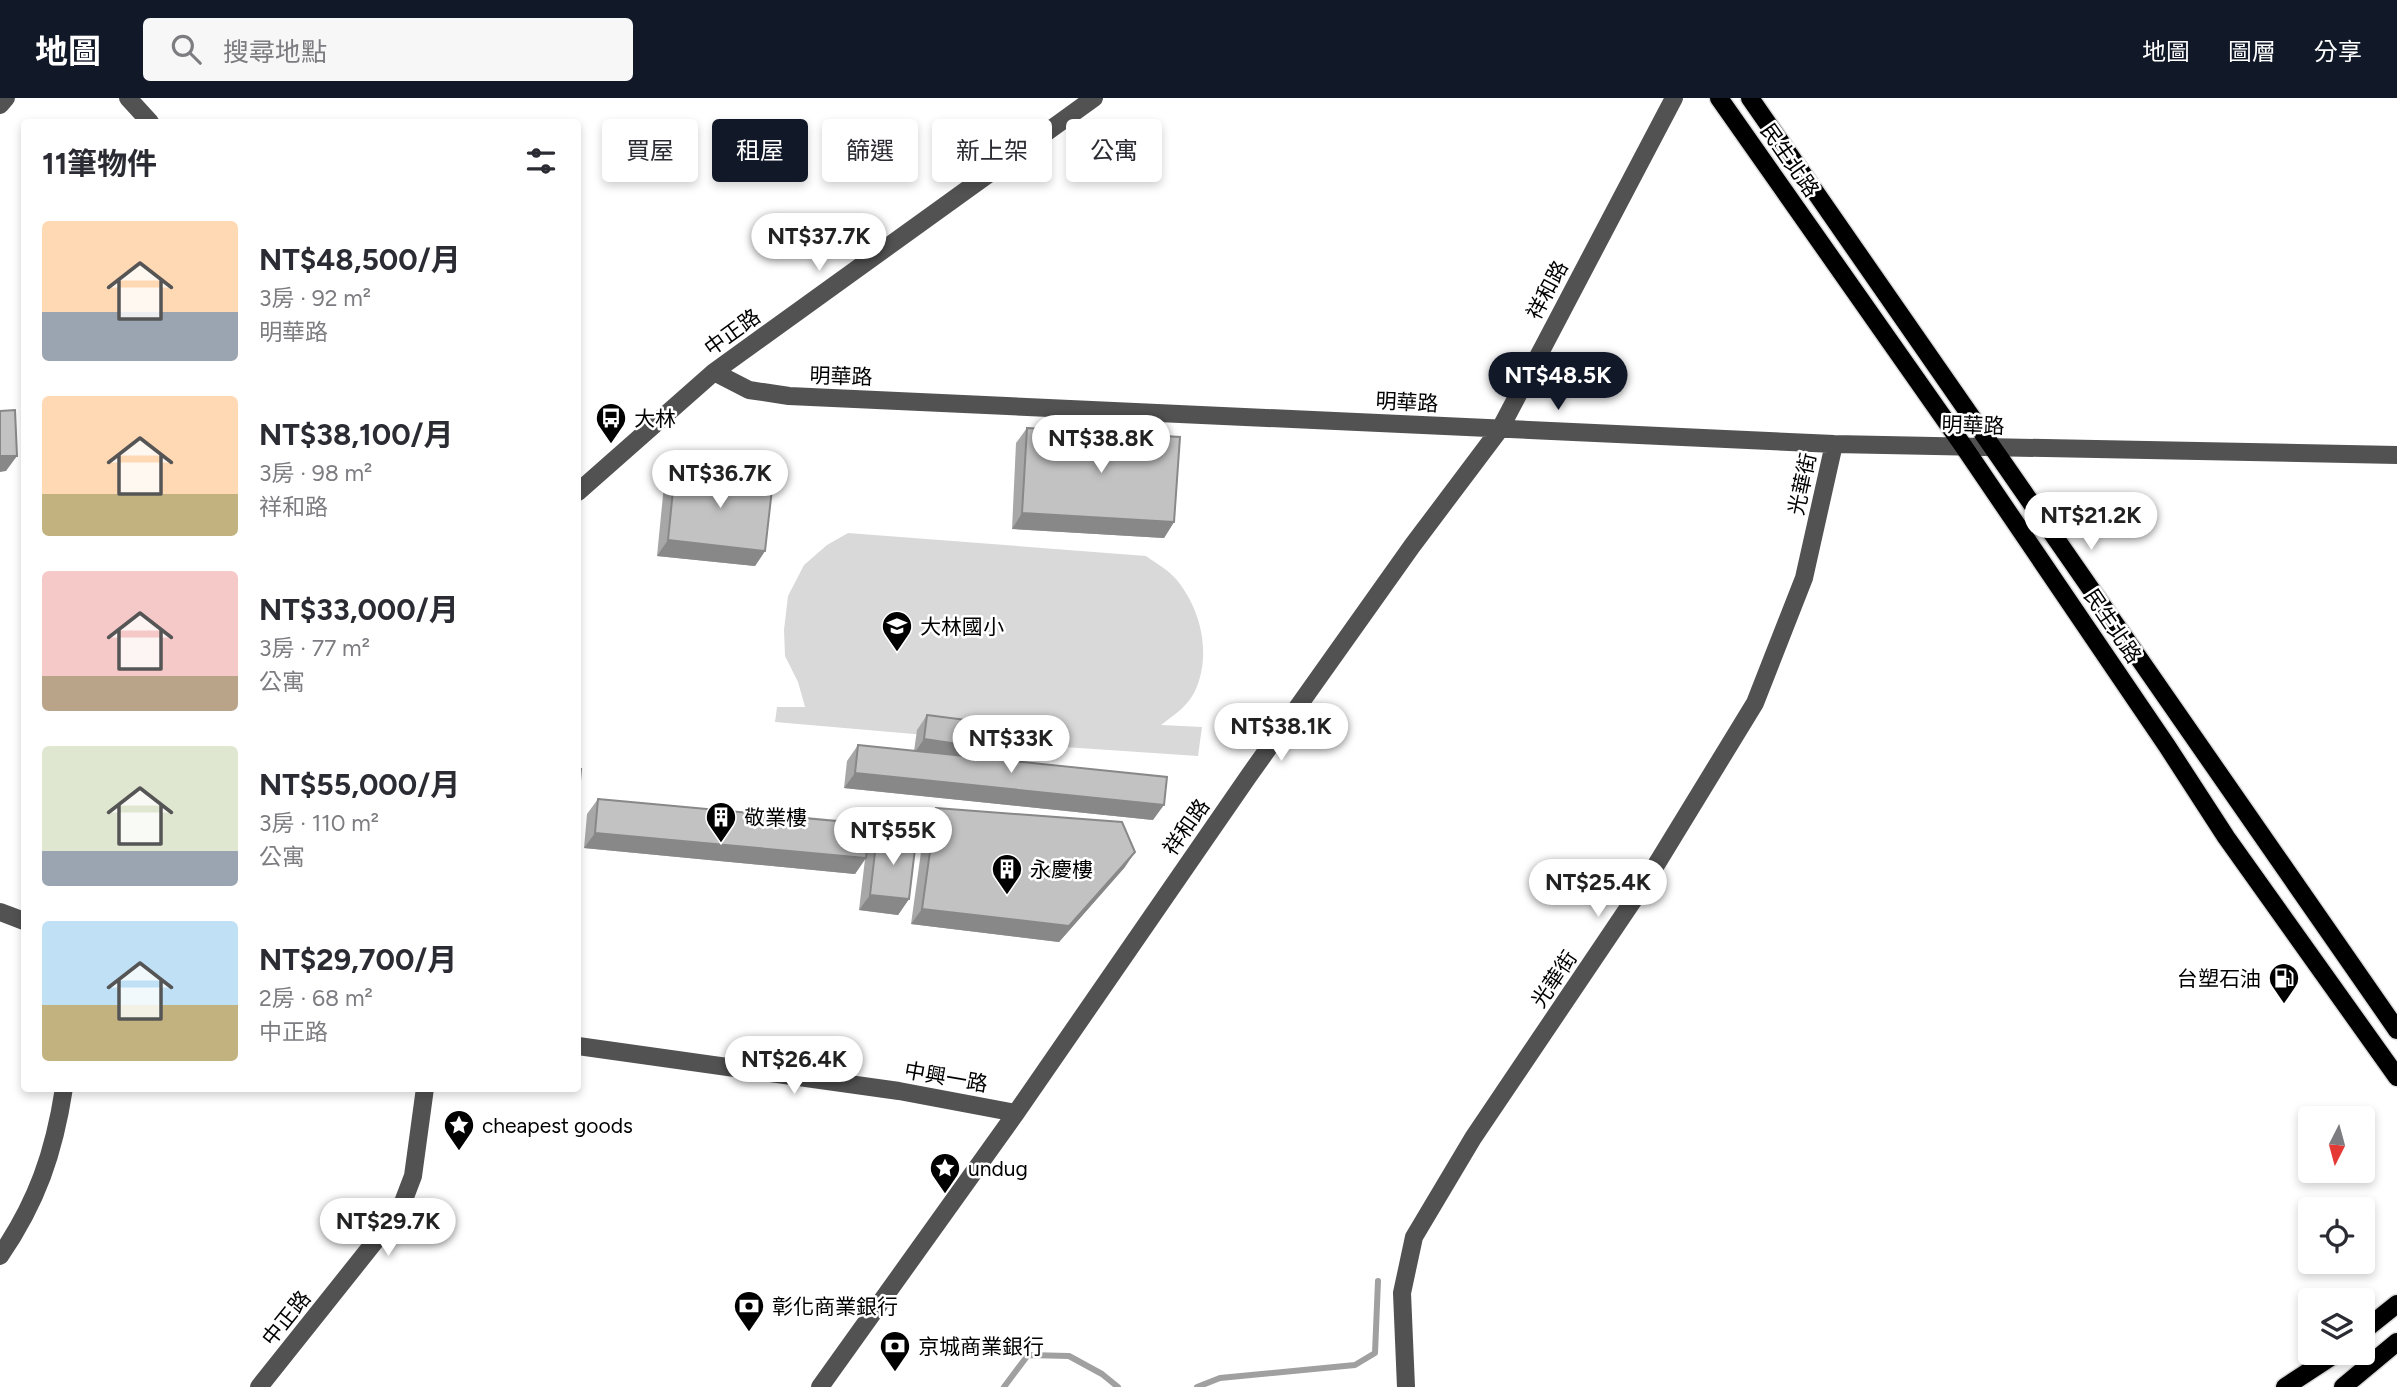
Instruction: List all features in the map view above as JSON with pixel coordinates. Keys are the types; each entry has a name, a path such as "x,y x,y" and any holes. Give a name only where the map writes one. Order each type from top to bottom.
{"main road":[{"name":"民生北路","path":"1719,98 1964,447 2226,837 2397,1077"},
{"name":"民生北路","path":"1751,98 2397,1030"},
{"path":"2375,1322 2397,1304"},
{"path":"2343,1387 2397,1342"},
{"path":"2286,1387 2319,1365"}],"street":[{"path":"0,105 6,98"},
{"path":"128,98 147,119"},
{"name":"中正路","path":"581,489 714,372 1094,98"},
{"name":"祥和路","path":"820,1387 1016,1113 1412,546 1500,429 1674,98"},
{"name":"明華路","path":"714,372 749,390 789,396 1834,444 2397,455"},
{"name":"光華街","path":"1406,1387 1402,1293 1414,1237 1473,1138 1645,883 1755,703 1804,578 1834,444"},
{"path":"0,912 21,920"},
{"name":"中興一路","path":"581,1046 898,1091 1016,1113"},
{"path":"0,1256 16,1233 46,1172 63,1092"},
{"name":"中正路","path":"259,1387 400,1210 413,1176 424,1092"}],"shaded area":[{"path":"848,533 1146,556 1166,570 1185,591 1201,632 1203,662 1195,691 1180,710 1161,725 1202,727 1198,756 775,722 777,707 805,707 798,682 785,656 784,630 788,596 804,565 827,545"}],"building":[{"path":"15,410 17,456 0,456 0,411"},
{"path":"1027,428 1180,437 1174,522 1022,513"},
{"path":"675,470 773,480 765,551 668,540"},
{"path":"927,715 982,722 979,747 924,739"},
{"path":"858,745 1167,777 1164,805 855,773"},
{"path":"598,799 869,824 866,858 595,833"},
{"name":"永慶樓","path":"936,808 1122,822 1135,852 1069,926 922,909"},
{"path":"877,835 916,840 909,899 870,895"}],"waterway":[{"path":"1197,1387 1220,1378 1355,1365 1375,1353 1378,1281"},
{"path":"1004,1387 1028,1355 1069,1356 1102,1374 1118,1387"}],"place":[{"name":"大林","path":"611,445"},
{"name":"大林國小","path":"897,653"},
{"name":"敬業樓","path":"721,844"},
{"name":"永慶樓","path":"1007,896"},
{"name":"台塑石油","path":"2284,1005"},
{"name":"cheapest goods","path":"459,1152"},
{"name":"undug","path":"945,1195"},
{"name":"彰化商業銀行","path":"749,1333"},
{"name":"京城商業銀行","path":"895,1373"}]}
